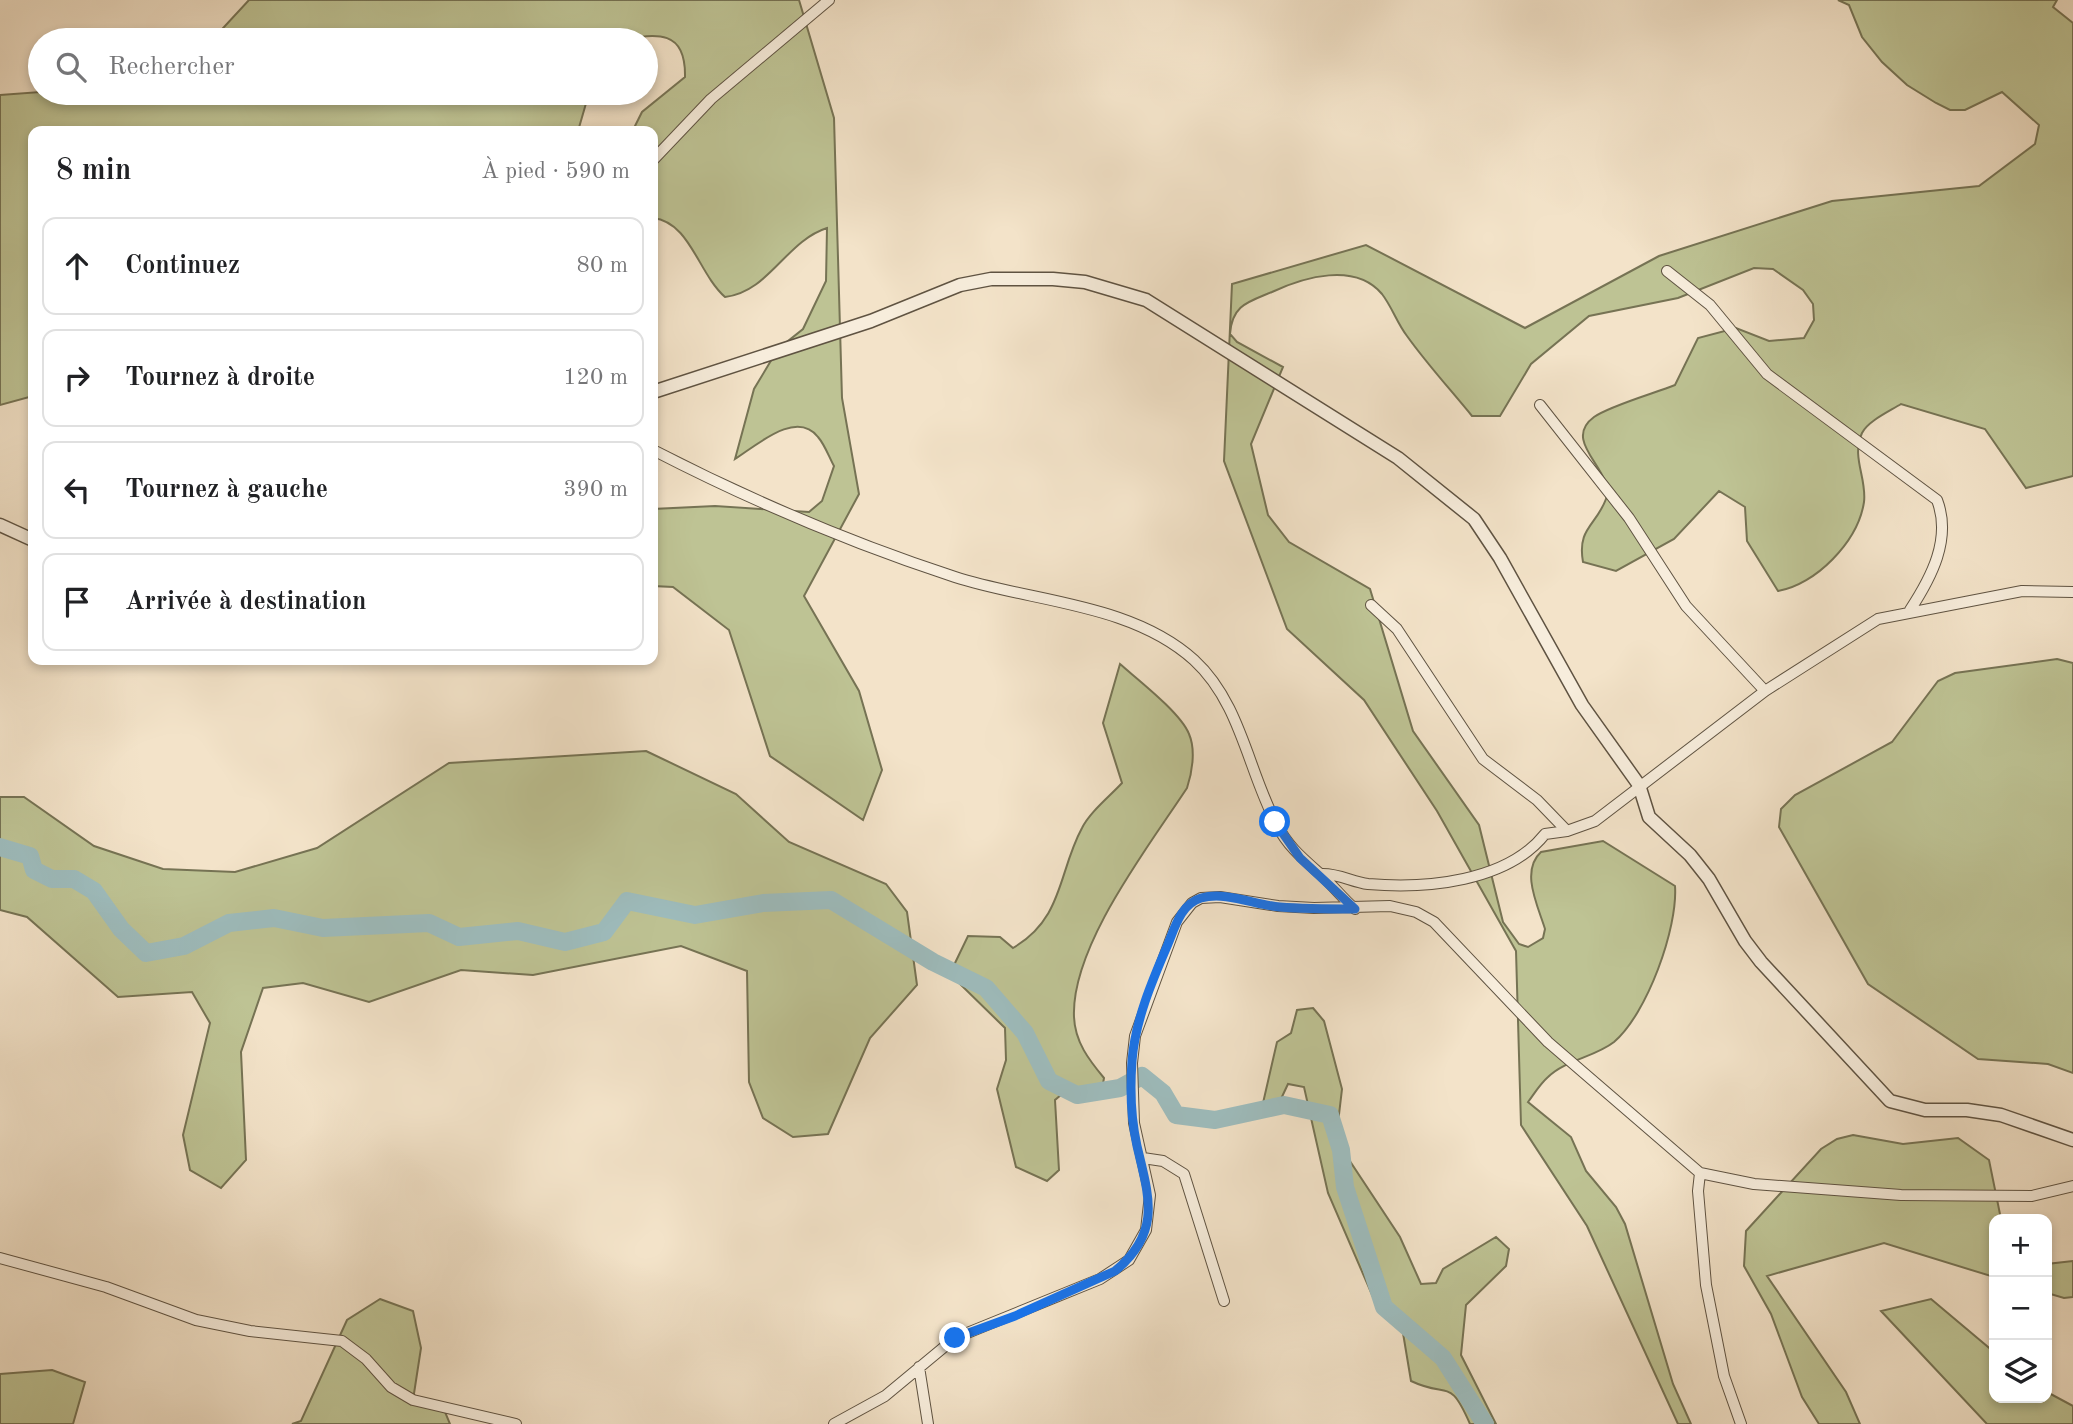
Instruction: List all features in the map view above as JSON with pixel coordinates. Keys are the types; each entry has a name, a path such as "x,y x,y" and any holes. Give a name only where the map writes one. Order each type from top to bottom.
{"street":[{"path":"658,155 711,99 829,0"},
{"path":"1321,874 1346,876 1364,883 1401,886 1457,881 1531,851 1545,834 1567,831 1595,821 1765,691 1878,618 1900,616 1910,610 1928,582 1939,550 1944,519 1937,500 1767,374 1710,305 1667,271"},
{"path":"658,390 871,321 960,285 1021,277 1064,280 1085,282 1146,300 1398,458 1474,519 1500,558 1582,705 1639,785 1649,817 1690,855 1709,878 1745,941 1761,962 1890,1101 1925,1110 1967,1110 2001,1115 2073,1140"},
{"path":"1540,405 1629,518 1686,606 1765,691"},
{"path":"658,452 792,517 843,537 959,578 1108,616 1177,648 1192,659 1220,691 1275,822 1300,858 1321,874 1326,884 1355,909"},
{"path":"0,525 28,538"},
{"path":"1910,610 1925,611 2038,589 2073,592"},
{"path":"1371,605 1397,629 1483,759 1537,800 1567,831"},
{"path":"834,1424 865,1409 955,1338 1100,1279 1129,1260 1146,1230 1150,1195 1134,1123 1132,1063 1135,1036 1159,965 1185,909 1201,898 1220,897 1278,906 1355,909 1390,906 1416,912 1434,922 1548,1041 1700,1172 1754,1184 1890,1194 2032,1196 2073,1186"},
{"path":"1143,1158 1163,1161 1184,1174 1224,1301"},
{"path":"1700,1172 1698,1191 1706,1285 1724,1376 1741,1424"},
{"path":"0,1258 106,1287 196,1320 250,1331 342,1341 366,1360 391,1387 413,1400 516,1424"},
{"path":"919,1367 928,1424"}],"green space":[{"path":"249,0 799,0 834,118 842,398 859,494 804,596 859,691 882,770 863,820 770,756 729,630 673,587 658,586 658,509 715,506 809,512 822,501 834,466 818,437 809,429 788,428 765,439 735,459 754,389 778,349 803,329 826,281 827,228 800,244 754,286 725,297 685,238 666,222 658,220 658,126 635,126 642,112 651,105 658,105 658,99 685,77 680,50 674,42 658,36 658,28 223,28"},
{"path":"1838,0 2057,0 2053,7 2073,23 2073,476 2026,488 1985,429 1901,404 1874,420 1862,433 1858,451 1864,502 1860,517 1844,546 1833,559 1806,580 1778,591 1747,541 1745,507 1719,491 1674,539 1616,571 1583,562 1585,534 1602,508 1607,488 1585,447 1585,427 1594,417 1610,408 1675,385 1698,338 1736,328 1769,341 1804,338 1814,320 1813,304 1803,290 1773,269 1754,268 1678,298 1589,316 1531,364 1500,416 1472,416 1403,331 1382,294 1371,284 1358,278 1329,275 1285,286 1243,306 1231,324 1230,334 1237,342 1283,367 1251,444 1268,515 1289,542 1370,589 1413,731 1479,825 1503,922 1519,944 1528,947 1543,938 1545,929 1531,879 1535,860 1541,852 1603,841 1675,886 1675,904 1666,946 1638,1012 1614,1042 1555,1071 1528,1102 1571,1137 1586,1171 1616,1207 1625,1224 1673,1384 1691,1424 1678,1424 1587,1226 1521,1125 1516,951 1437,811 1364,700 1287,629 1224,461 1232,284 1366,245 1525,328 1659,256 1832,201 1979,186 2035,144 2039,125 2002,92 1965,110 1950,110 1907,85 1882,62 1862,37 1849,5"},
{"path":"28,93 28,105 586,105 579,126 28,126 28,397 0,405 0,95"},
{"path":"2057,659 2073,663 2073,1073 2048,1064 1978,1059 1868,984 1779,827 1781,809 1795,795 1892,742 1938,681 1955,673"},
{"path":"1120,664 1158,697 1184,726 1192,747 1192,769 1187,788 1115,898 1085,959 1076,989 1075,1026 1084,1050 1104,1078 1101,1095 1068,1089 1055,1100 1059,1170 1047,1181 1016,1167 997,1089 1006,1060 1005,1028 957,981 955,963 968,936 1000,937 1013,948 1030,936 1051,908 1085,822 1122,783 1103,723"},
{"path":"646,751 736,794 789,842 886,884 907,912 917,985 870,1038 828,1134 793,1137 763,1118 749,1082 747,971 681,946 533,975 461,970 369,1002 303,983 263,988 241,1052 246,1160 221,1188 190,1170 183,1135 210,1023 192,992 118,997 27,917 0,910 0,797 24,797 94,846 163,869 235,872 317,848 449,763"},
{"path":"1313,1008 1324,1021 1342,1089 1336,1140 1400,1237 1421,1284 1436,1283 1443,1269 1496,1237 1509,1249 1506,1266 1466,1305 1461,1355 1496,1424 1470,1424 1452,1394 1411,1381 1403,1333 1373,1297 1328,1193 1304,1087 1288,1084 1280,1101 1263,1103 1277,1042 1291,1033 1297,1010"},
{"path":"1853,1135 1903,1144 1958,1138 1989,1160 2000,1214 1989,1214 1989,1275 1884,1243 1767,1276 1846,1392 1860,1424 1819,1424 1802,1397 1771,1314 1744,1266 1746,1231 1821,1149 1837,1139"},
{"path":"2073,1261 2073,1297 2052,1294 2052,1263"},
{"path":"380,1299 413,1311 421,1348 413,1400 443,1407 450,1424 292,1424 301,1421 347,1320"},
{"path":"1931,1299 1989,1348 1989,1403 2052,1403 2052,1395 2073,1406 2073,1424 1987,1424 1881,1311"},
{"path":"52,1370 85,1382 73,1424 0,1424 0,1374"}],"waterway":[{"path":"0,847 30,856 34,870 52,879 74,879 94,891 121,929 146,953 184,946 229,923 274,918 323,928 429,923 459,937 518,931 565,942 604,932 627,901 695,915 763,903 831,900 933,962 986,988 1025,1033 1049,1081 1077,1095 1120,1088 1142,1076 1163,1093 1176,1115 1215,1120 1284,1105 1330,1115 1341,1150 1345,1187 1384,1307 1443,1358 1485,1424"}],"route":[{"path":"955,1338 1015,1316 1100,1279 1129,1260 1138,1245 1146,1230 1150,1195 1134,1123 1132,1063 1135,1036 1159,965 1185,909 1201,898 1220,897 1278,906 1355,909 1326,884 1321,874 1300,858 1275,822"}]}
